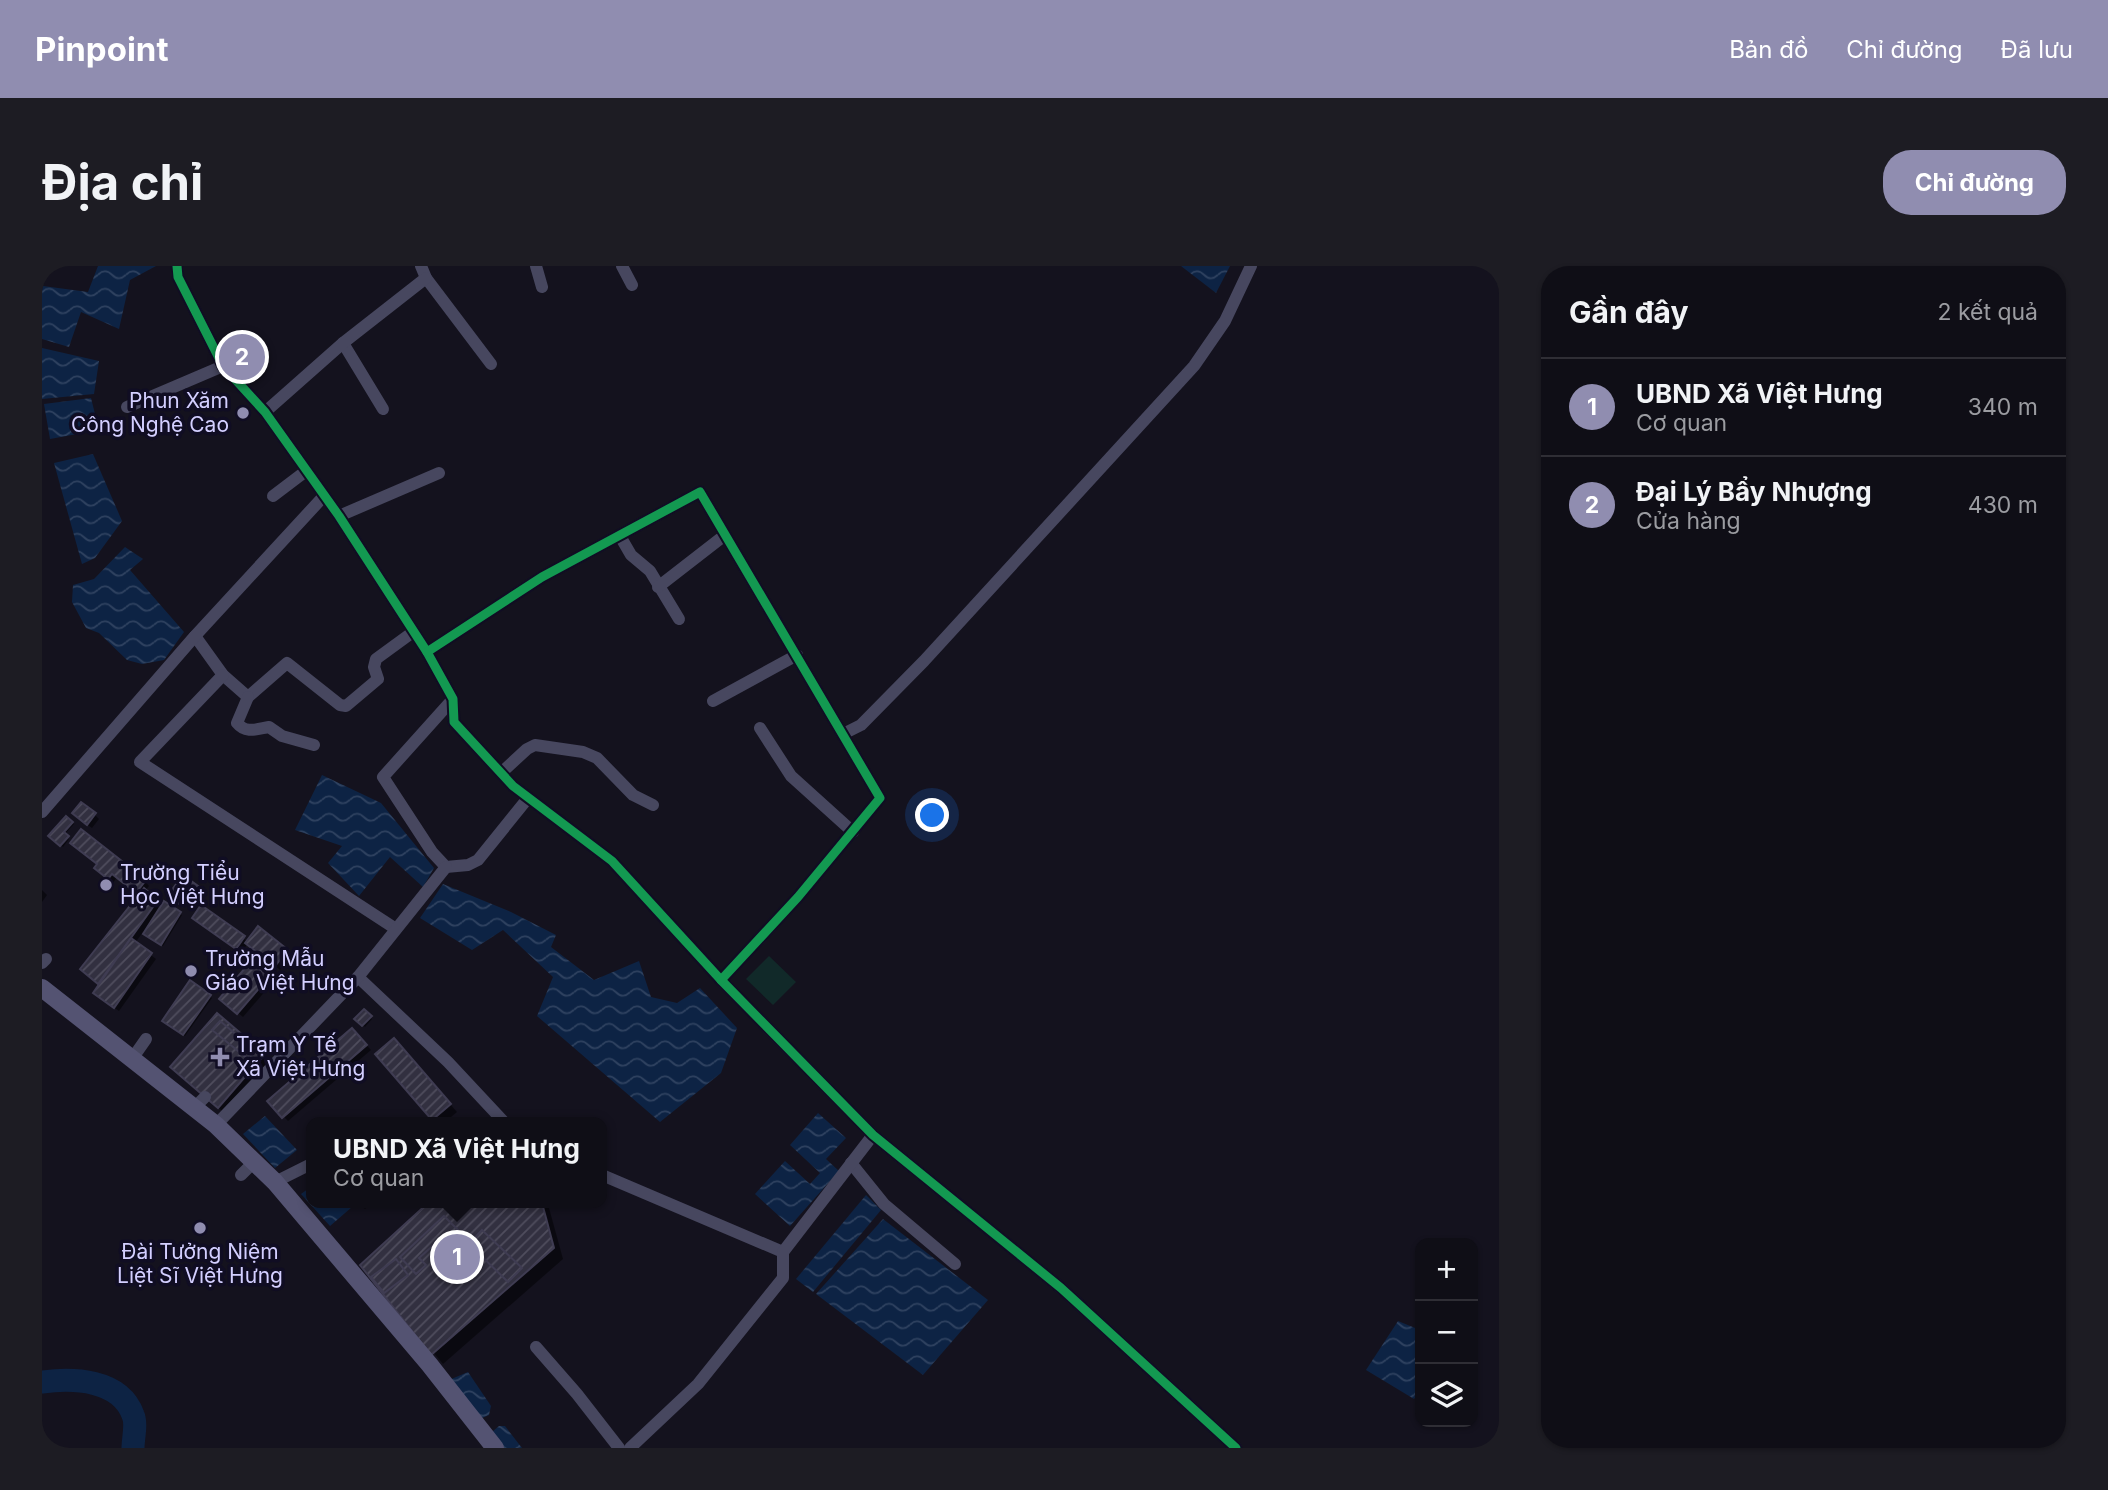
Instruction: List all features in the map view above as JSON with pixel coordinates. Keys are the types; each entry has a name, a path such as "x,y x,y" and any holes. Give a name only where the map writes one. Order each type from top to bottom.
{"main road":[{"path":"42,988 132,1059 200,1102 216,1125 275,1182 380,1298 495,1448"}],"street":[{"path":"177,266 178,277 223,366 265,412 339,516 427,652 453,699 454,722 528,798 612,861 721,980 873,1135 1061,1288 1236,1448"},
{"path":"536,266 542,287"},
{"path":"622,266 632,285"},
{"path":"843,734 862,725 924,661 1194,366 1225,321 1251,266"},
{"path":"265,412 424,272 491,364"},
{"path":"343,342 383,409"},
{"path":"127,407 223,366"},
{"path":"273,496 306,471"},
{"path":"339,516 439,473"},
{"path":"427,652 542,577 699,492 880,798 799,897 721,980"},
{"path":"42,812 195,636 323,496"},
{"path":"658,587 725,535"},
{"path":"620,536 631,555 650,571 679,619"},
{"path":"314,745 282,736 269,727 248,730 241,728 237,723 248,697 287,663 340,705 346,706 378,678 374,667 376,659 413,632"},
{"path":"195,636 223,675 248,697"},
{"path":"713,701 797,655"},
{"path":"223,675 140,762 396,929"},
{"path":"446,867 432,852 383,777 453,699"},
{"path":"760,728 791,776 853,832"},
{"path":"501,773 527,749 535,746 583,752 597,758 632,795 653,805"},
{"path":"216,1125 358,977 446,867 468,865 478,860 528,798"},
{"path":"358,977 448,1062 499,1117"},
{"path":"132,1059 146,1039"},
{"path":"630,1448 698,1384 783,1278 782,1252 873,1135"},
{"path":"241,1175 254,1161"},
{"path":"851,1163 884,1204 955,1264"},
{"path":"275,1182 306,1166"},
{"path":"607,1177 782,1252"},
{"path":"536,1347 577,1394 618,1448"}],"green space":[{"path":"769,956 796,982 773,1005 746,979"}],"water":[{"path":"98,266 156,266 130,280 119,329 81,312 69,347 42,339 42,283 43,286 88,292"},
{"path":"1181,266 1230,266 1216,293"},
{"path":"42,348 99,361 94,394 42,399"},
{"path":"91,398 99,430 50,439 44,404"},
{"path":"93,454 122,521 95,558 82,564 54,463"},
{"path":"125,547 143,559 130,570 184,632 164,660 142,664 127,660 99,633 86,628 72,602 73,585 94,579"},
{"path":"322,775 381,803 434,868 423,887 390,857 359,896 328,863 342,846 295,830"},
{"path":"443,884 511,912 556,935 551,947 594,980 639,961 651,997 677,1003 700,988 737,1028 721,1073 660,1122 537,1016 553,977 503,930 472,950 420,918"},
{"path":"818,1113 846,1138 826,1159 839,1171 790,1226 755,1194 785,1161 810,1184 820,1173 790,1145"},
{"path":"265,1116 297,1150 275,1168 243,1134"},
{"path":"866,1195 881,1210 813,1292 796,1279"},
{"path":"314,1208 351,1208 330,1226"},
{"path":"883,1219 988,1300 923,1375 816,1294"},
{"path":"1398,1321 1415,1328 1414,1399 1366,1370"},
{"path":"468,1372 491,1406 489,1415 480,1419 449,1380"},
{"path":"499,1426 505,1426 522,1448 500,1448 492,1432"}],"building":[{"path":"81,802 96,813 87,825 72,813"},
{"path":"66,816 73,822 64,832 69,836 60,846 48,836"},
{"path":"81,829 146,880 136,893 112,874 108,879 94,868 97,864 70,843"},
{"path":"183,875 198,886 182,906 168,895"},
{"path":"144,888 158,900 98,984 80,969"},
{"path":"164,901 181,912 161,945 143,934"},
{"path":"201,905 245,936 236,949 192,918"},
{"path":"258,926 288,950 275,966 245,943"},
{"path":"131,938 152,953 114,1008 93,993"},
{"path":"251,961 269,977 237,1014 219,999"},
{"path":"190,980 211,995 183,1035 162,1021"},
{"path":"364,1009 372,1016 362,1026 354,1019"},
{"name":"Trạm Y Tế Xã Việt Hưng","path":"217,1013 265,1054 218,1108 170,1067"},
{"path":"220,1021 255,1050 248,1059 212,1030"},
{"path":"352,1028 367,1045 282,1118 267,1101"},
{"path":"394,1038 451,1104 436,1117 429,1117 375,1054"},
{"path":"423,1208 543,1208 554,1248 431,1355 360,1265"},
{"path":"444,1216 460,1232 449,1242 444,1236 419,1258 426,1265 416,1274 400,1257"},
{"path":"482,1230 522,1268 508,1282 469,1244"},
{"path":"396,1259 408,1275 384,1293 371,1277"}],"waterway":[{"path":"42,1382 81,1381 118,1394 133,1415 133,1448"}],"cycle path":[{"path":"177,266 178,277 223,366 265,412 339,516 427,652 453,699 454,722 513,786 612,861 721,980 873,1135 1061,1288 1236,1448"},
{"path":"427,652 542,577 700,492 880,798 798,897 721,980"}],"place":[{"name":"Đại Lý Bẩy Nhượng","path":"242,357"},
{"name":"Phun Xăm Công Nghệ Cao","path":"243,413"},
{"name":"Trường Tiểu Học Việt Hưng","path":"106,885"},
{"name":"Trường Mẫu Giáo Việt Hưng","path":"191,971"},
{"name":"Trạm Y Tế Xã Việt Hưng","path":"220,1057"},
{"name":"Đài Tưởng Niệm Liệt Sĩ Việt Hưng","path":"200,1228"},
{"name":"UBND Xã Việt Hưng","path":"457,1257"}]}
